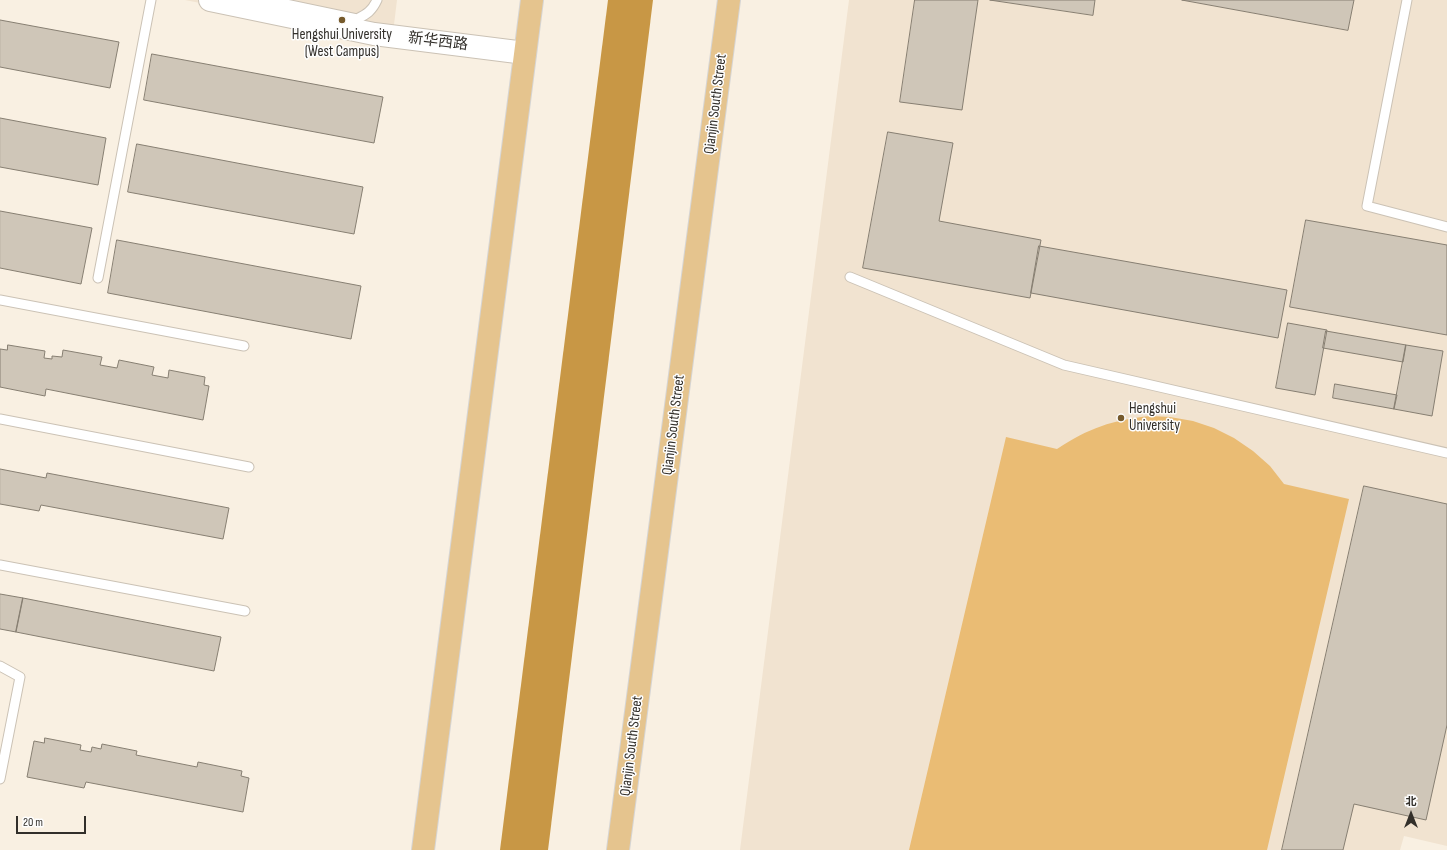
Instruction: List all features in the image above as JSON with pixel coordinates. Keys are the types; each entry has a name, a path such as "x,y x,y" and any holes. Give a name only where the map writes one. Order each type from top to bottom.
{"main road":[{"path":"423,850 532,0"},
{"name":"Qianjin South Street","path":"618,850 730,0"}],"street":[{"name":"新华西路","path":"210,0 374,34 525,53"}],"lane":[{"path":"98,278 151,0"},
{"path":"267,0 356,19 367,14 376,0"},
{"path":"1407,0 1367,206 1447,227"},
{"path":"850,277 1064,365 1447,453"},
{"path":"0,300 244,346"},
{"path":"0,419 249,467"},
{"path":"0,564 245,612"},
{"path":"0,666 20,677 0,779"}],"shaded area":[{"name":"Hengshui University (West Campus)","path":"185,0 397,0 392,41"},
{"path":"608,0 653,0 548,850 500,850"},
{"name":"Hengshui University","path":"849,0 1447,0 1447,846 1404,836 1400,850 740,850"},
{"path":"1150,416 1170,417 1193,421 1214,428 1234,438 1253,451 1270,466 1284,484 1349,499 1267,850 909,850 1006,437 1057,449 1090,430 1101,426 1124,420"}],"building":[{"path":"915,0 978,0 962,110 900,102"},
{"path":"990,0 1095,0 1093,15"},
{"path":"1182,0 1354,0 1348,30"},
{"path":"0,20 119,42 110,88 0,67"},
{"path":"152,54 383,97 374,143 144,100"},
{"path":"0,118 106,138 98,185 0,167"},
{"path":"888,132 953,143 939,221 1041,240 1030,298 863,268"},
{"path":"137,144 363,187 354,234 128,192"},
{"path":"0,211 92,228 81,284 0,268"},
{"path":"1306,220 1447,245 1447,335 1290,307"},
{"path":"117,240 361,286 351,339 108,293"},
{"path":"1039,246 1287,290 1278,338 1031,293"},
{"path":"1288,323 1327,330 1315,395 1276,388"},
{"path":"1326,331 1406,345 1403,362 1323,348"},
{"path":"8,345 45,351 44,358 52,359 52,356 62,357 63,350 102,357 100,365 117,368 119,360 154,367 152,375 168,378 169,370 205,377 204,385 209,386 203,420 46,389 45,396 0,387 0,349 7,350"},
{"path":"1406,345 1443,351 1432,416 1394,409"},
{"path":"1335,384 1397,395 1394,409 1333,398"},
{"path":"0,469 46,478 47,473 229,508 223,539 41,505 39,511 0,504"},
{"path":"1364,486 1447,504 1447,725 1426,820 1354,804 1343,850 1282,850"},
{"path":"0,594 23,598 16,632 0,629"},
{"path":"23,598 221,637 214,671 16,632"},
{"path":"45,738 81,745 80,750 91,752 92,747 101,749 102,744 137,751 136,755 197,767 198,762 242,771 241,776 249,778 243,812 86,782 84,788 27,777 34,741 44,743"}],"place":[{"name":"Hengshui University (West Campus)","path":"342,20"},
{"name":"Hengshui University","path":"1121,418"}]}
